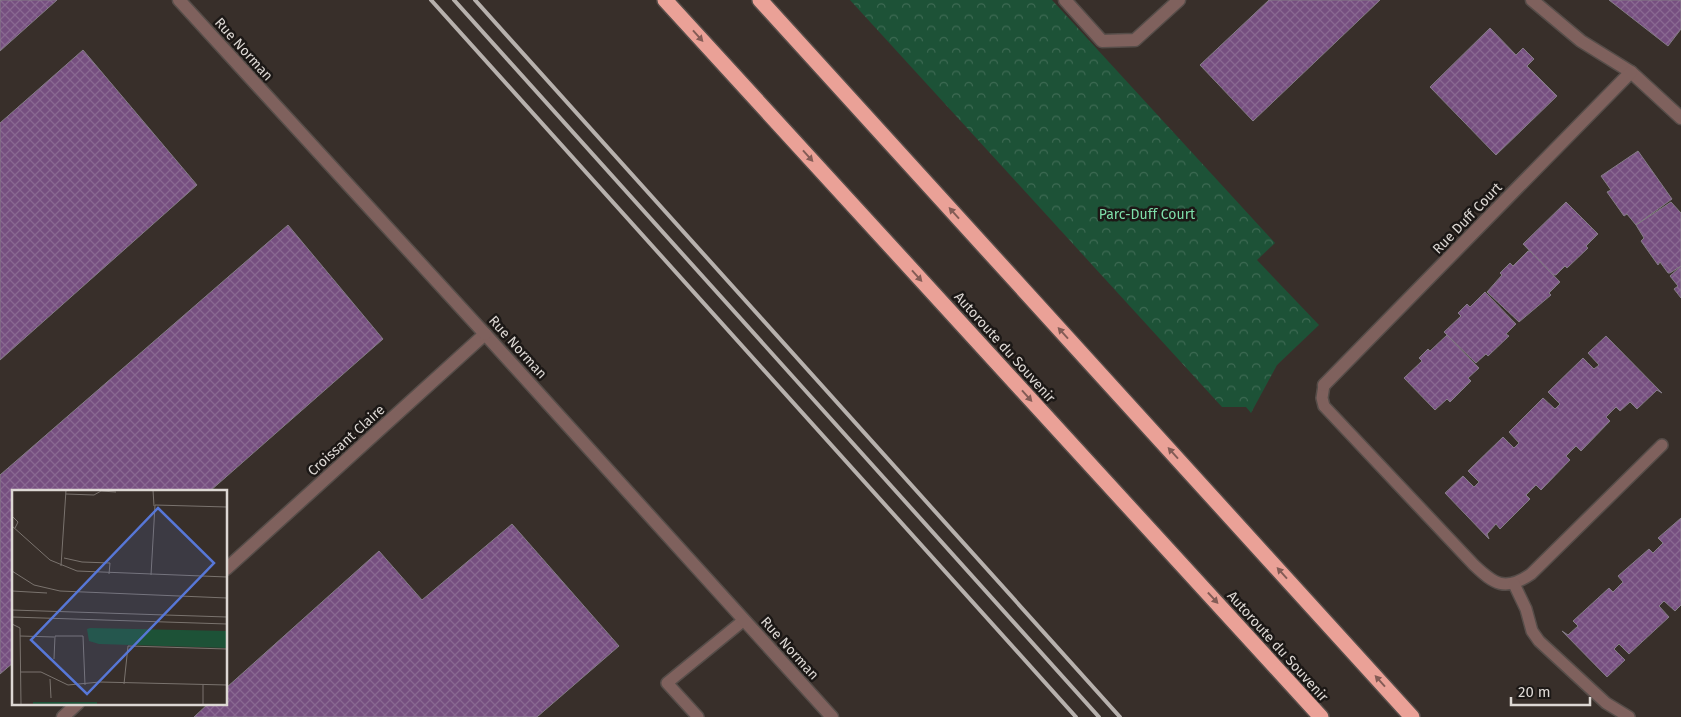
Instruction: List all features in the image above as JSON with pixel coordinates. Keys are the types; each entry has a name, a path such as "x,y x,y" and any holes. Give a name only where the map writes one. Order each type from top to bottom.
{"highway":[{"name":"Autoroute du Souvenir","path":"665,0 1321,717"},
{"path":"760,0 1412,717"}],"street":[{"name":"Rue Norman","path":"179,0 832,717"},
{"path":"1065,0 1102,41 1135,40 1179,0"},
{"path":"1532,0 1581,41 1631,72 1681,118"},
{"name":"Rue Duff Court","path":"1324,386 1631,72"},
{"name":"Croissant Claire","path":"228,567 485,334"},
{"path":"63,717 77,704"}],"lane":[{"path":"1324,386 1322,398 1324,406 1474,565 1496,583 1514,584 1530,574 1662,445"},
{"path":"1514,584 1526,609 1532,632 1539,641 1606,703 1628,717"},
{"path":"698,717 667,683 744,620"}],"green space":[{"name":"Parc-Duff Court","path":"850,0 1052,0 1275,243 1257,260 1319,325 1277,365 1251,413 1246,407 1222,407"}],"building":[{"path":"0,0 57,0 0,51"},
{"path":"1269,0 1380,0 1253,121 1200,65"},
{"path":"1609,0 1681,0 1681,29 1668,46"},
{"path":"1490,28 1516,55 1523,48 1534,59 1527,66 1557,96 1496,155 1430,87"},
{"path":"83,50 197,185 0,360 0,123"},
{"path":"1638,151 1672,199 1636,225 1627,214 1624,216 1607,192 1611,190 1601,176"},
{"path":"1566,202 1598,234 1586,246 1588,248 1567,268 1565,266 1556,275 1553,275 1523,244"},
{"path":"1671,202 1681,213 1681,266 1668,273 1660,262 1658,265 1641,241 1644,238 1636,225"},
{"path":"288,225 383,339 211,490 12,490 12,664 0,674 0,475"},
{"path":"1528,251 1560,282 1549,293 1551,295 1519,322 1487,292 1502,275 1500,273 1510,263 1513,266"},
{"path":"1681,266 1681,298 1674,289 1678,286 1670,276"},
{"path":"1485,292 1516,324 1506,334 1509,336 1488,356 1486,354 1476,363 1444,332 1461,316 1458,313 1467,304 1470,307"},
{"path":"1447,335 1479,368 1468,378 1471,381 1450,402 1447,399 1435,410 1404,378 1422,361 1419,358 1428,349 1430,351"},
{"path":"1606,336 1662,393 1657,390 1637,409 1630,402 1620,411 1616,407 1606,417 1610,421 1581,451 1576,446 1566,456 1570,460 1541,490 1536,485 1526,495 1530,499 1500,529 1496,524 1487,534 1489,539 1445,493 1463,476 1474,487 1479,482 1468,471 1503,437 1514,448 1519,443 1509,432 1543,398 1555,409 1560,404 1548,392 1583,358 1594,369 1599,365 1588,353"},
{"path":"1681,518 1681,605 1675,611 1664,601 1659,606 1669,617 1629,654 1619,644 1614,649 1625,660 1607,677 1562,631 1568,635 1578,626 1573,621 1609,588 1613,592 1623,582 1618,576 1649,549 1653,553 1663,543 1658,538"},
{"path":"512,524 619,646 537,717 194,717 208,704 228,704 228,686 379,551 422,600"}],"railway":[{"path":"431,0 1076,717"},
{"path":"454,0 1099,717"},
{"path":"475,0 1120,717"}]}
